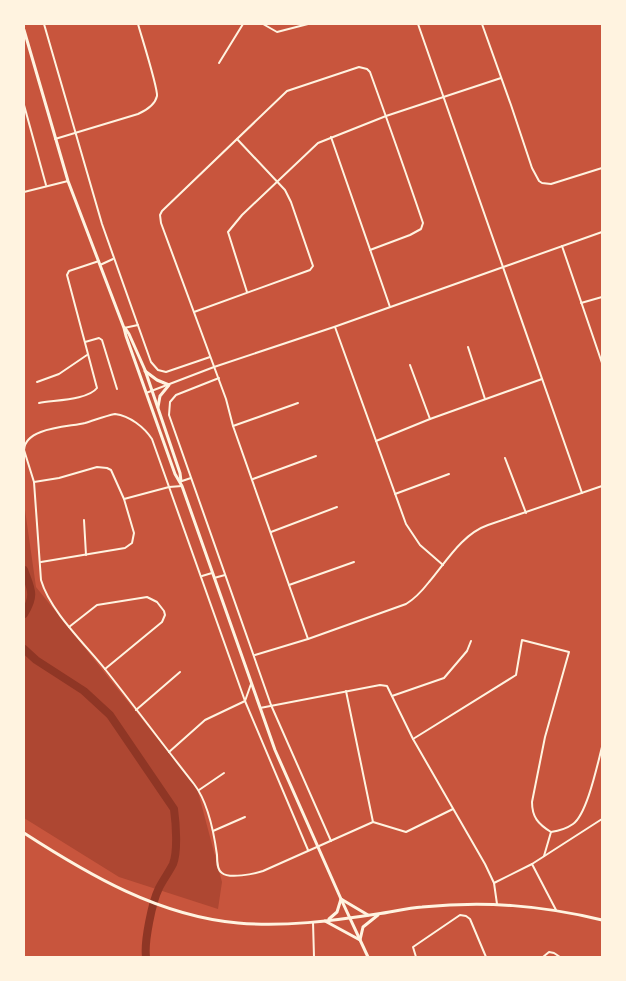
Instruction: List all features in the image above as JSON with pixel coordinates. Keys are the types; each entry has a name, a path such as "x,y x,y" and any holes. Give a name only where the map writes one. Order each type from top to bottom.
{"main road":[{"path":"24,30 68,180 124,328 175,474 181,484 251,684 276,750 368,957"},
{"path":"124,328 130,334 145,370 180,473 181,484"},
{"path":"145,370 157,380 169,385 160,396 158,408"},
{"path":"24,833 97,878 146,900 212,919 238,923 276,924 313,922 420,907 497,904 556,910 602,920"},
{"path":"341,899 368,915"},
{"path":"326,920 337,912 341,899"},
{"path":"360,940 363,927 379,914"},
{"path":"326,920 360,940"}],"street":[{"path":"44,24 113,260 151,362 158,370 166,372 210,357"},
{"path":"55,139 138,114 146,110 155,101 157,93 138,24"},
{"path":"219,63 243,24"},
{"path":"263,24 277,32 308,24"},
{"path":"418,24 582,493"},
{"path":"482,24 538,181 542,184 552,184 602,168"},
{"path":"308,639 218,378 161,223 160,215 287,91 359,67 370,72 423,223 421,229 410,235 370,250"},
{"path":"247,292 228,232 242,215 318,143 386,116 501,78"},
{"path":"24,104 46,185"},
{"path":"331,137 390,307"},
{"path":"194,312 310,270 313,266 285,190 237,139"},
{"path":"24,192 68,180"},
{"path":"146,393 214,367 334,327 602,232"},
{"path":"562,246 602,362"},
{"path":"39,402 72,398 96,391 98,385 67,275 70,271 113,260"},
{"path":"581,303 602,297"},
{"path":"124,328 138,325"},
{"path":"334,327 404,519 414,538 443,565"},
{"path":"85,342 99,338 102,340 117,389"},
{"path":"468,347 485,399"},
{"path":"37,382 59,374 88,355"},
{"path":"410,364 430,419"},
{"path":"218,378 176,395 170,402 169,415 271,705 331,841"},
{"path":"376,441 430,419 542,379"},
{"path":"233,426 298,403"},
{"path":"308,850 245,701 152,439 143,427 136,422 115,414 85,423 56,427 30,438 26,442 24,450 34,482 41,580 44,590 69,626 105,669 198,790 213,831 218,867 222,873 228,876 253,874 373,822 406,832 453,809"},
{"path":"253,479 316,456"},
{"path":"505,458 526,513"},
{"path":"34,482 59,478 97,467 107,468 114,474 134,533 132,543 125,548 41,562"},
{"path":"395,494 448,474"},
{"path":"124,499 181,484 191,478"},
{"path":"255,655 308,639 412,601 474,532 488,525 602,486"},
{"path":"271,532 337,507"},
{"path":"84,520 86,555"},
{"path":"288,585 354,562"},
{"path":"202,576 212,573"},
{"path":"214,578 225,575"},
{"path":"69,626 97,605 147,597 157,602 164,611 165,615 162,622 105,669"},
{"path":"413,739 516,675 522,640 568,652 545,738 532,802 532,812 536,820 551,832 564,830 572,825 583,813 602,747"},
{"path":"392,696 444,678 467,651 471,641"},
{"path":"136,710 180,672"},
{"path":"169,752 205,720 245,701 251,684"},
{"path":"260,708 382,684 386,686 413,739 485,864 494,883 497,904"},
{"path":"346,691 373,822"},
{"path":"198,790 224,772"},
{"path":"213,831 245,818"},
{"path":"494,883 532,864 602,820"},
{"path":"544,856 551,832"},
{"path":"532,864 556,910"},
{"path":"416,957 414,947 416,944 457,916 464,915 470,919 486,957"},
{"path":"313,922 314,957"},
{"path":"543,957 549,952 560,957"}],"shaded area":[{"path":"24,503 36,587 197,788 222,882 218,909 119,877 24,818"}],"waterway":[{"path":"24,570 31,592 30,602 24,614"},
{"path":"24,649 36,660 84,691 110,715 174,809 175,859 159,888 154,903 147,932 146,957"}]}
